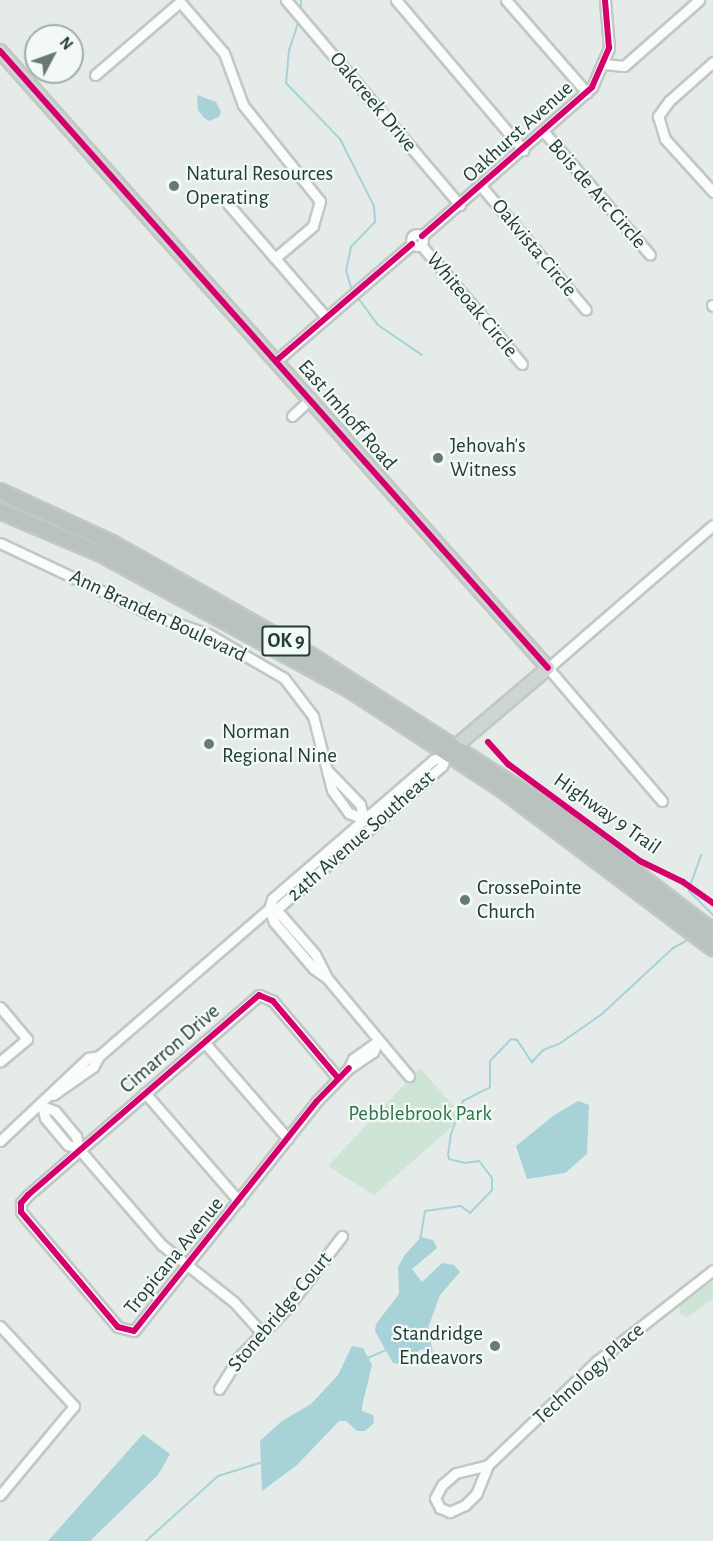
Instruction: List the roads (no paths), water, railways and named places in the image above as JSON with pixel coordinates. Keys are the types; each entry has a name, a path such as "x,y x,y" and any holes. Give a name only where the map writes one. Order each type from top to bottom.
{"highway":[{"name":"OK 9","path":"0,491 112,543 229,606 449,752 608,867 713,948"},
{"name":"OK 9","path":"0,511 101,554 352,692 449,752 566,819 713,932"}],"main road":[{"name":"East Imhoff Road","path":"0,51 311,398 548,668"},
{"name":"24th Avenue Southeast","path":"449,752 548,668"}],"street":[{"name":"Oakcreek Drive","path":"286,0 460,205"},
{"path":"396,0 523,150"},
{"path":"506,0 587,93"},
{"name":"Oakhurst Avenue","path":"277,360 340,305 419,242 587,93 604,64 610,32 605,0"},
{"path":"604,64 624,66 699,0"},
{"path":"95,75 180,2 224,53 243,105 320,201 314,226 275,258"},
{"path":"712,189 661,132 658,116 664,106 713,62"},
{"name":"Bois de Arc Circle","path":"544,132 650,255"},
{"name":"Oakvista Circle","path":"481,186 586,310"},
{"path":"228,204 326,317"},
{"name":"Whiteoak Circle","path":"419,242 522,364"},
{"path":"292,416 311,398"},
{"name":"24th Avenue Southeast","path":"548,668 713,525"},
{"name":"Ann Branden Boulevard","path":"0,543 150,614 213,637 284,678 309,706 339,802 349,813 364,819"},
{"name":"East Imhoff Road","path":"548,668 662,801"},
{"name":"24th Avenue Southeast","path":"269,909 272,899 433,760 449,752"},
{"name":"24th Avenue Southeast","path":"0,1141 53,1095 93,1067 99,1056 269,909 279,907 442,766 449,752"},
{"name":"Ann Branden Boulevard","path":"328,771 360,804 364,819"},
{"path":"269,909 274,922 314,969 327,978 409,1076"},
{"name":"Cimarron Drive","path":"20,1208 28,1195 79,1149 250,1002 262,995 273,1001 338,1078"},
{"path":"0,1007 27,1039 0,1062"},
{"name":"Tropicana Avenue","path":"20,1208 28,1223 126,1332 142,1325 288,1139 338,1078 349,1068 353,1059 378,1041"},
{"path":"204,1042 288,1139"},
{"path":"145,1093 239,1201"},
{"path":"42,1106 45,1118 68,1145 79,1149 153,1235 234,1302 261,1332"},
{"name":"Stonebridge Court","path":"219,1389 238,1358 286,1309 342,1236"},
{"name":"Technology Place","path":"488,1465 456,1473 442,1485 435,1498 440,1508 450,1512 465,1505 479,1488 488,1465 604,1354 694,1287 713,1270"},
{"name":"Technology Place","path":"694,1287 713,1278"},
{"path":"0,1326 74,1406 0,1495"}],"water":[{"path":"197,95 216,102 221,112 219,117 209,121 204,118 198,110"},
{"path":"578,1101 589,1105 587,1154 565,1173 527,1179 516,1146 553,1116"},
{"path":"421,1237 433,1240 437,1248 412,1269 422,1282 442,1263 454,1265 460,1272 440,1295 428,1328 433,1353 422,1349 398,1364 393,1363 375,1331 376,1324 399,1294 398,1267 404,1256"},
{"path":"352,1346 363,1348 372,1365 362,1411 373,1415 374,1423 365,1431 357,1431 346,1421 339,1421 297,1465 262,1491 260,1441 282,1421 311,1404 338,1375"},
{"path":"143,1434 170,1454 158,1475 90,1541 48,1541"}],"waterway":[{"path":"301,0 301,12"},
{"path":"299,20 289,50 286,83 340,139 374,206 375,222 351,247 346,270 352,291"},
{"path":"356,295 378,325 422,355"},
{"path":"691,883 701,855"},
{"path":"689,891 713,915"},
{"path":"420,1240 425,1211 461,1206 470,1213 492,1190 492,1178 479,1161 465,1163 449,1159 448,1155 451,1134 463,1101 490,1087 490,1061 511,1039 517,1040 532,1062 543,1050 559,1044 602,1014 673,948 686,941"},
{"path":"368,1358 386,1350"},
{"path":"146,1541 218,1476 263,1462"}],"place":[{"name":"Natural Resources Operating","path":"174,186"},
{"name":"Jehovah's Witness","path":"438,458"},
{"name":"Norman Regional Nine","path":"209,744"},
{"name":"CrossePointe Church","path":"465,900"},
{"name":"Standridge Endeavors","path":"495,1346"}],"park label":[{"name":"Pebblebrook Park","path":"420,1114"}]}
